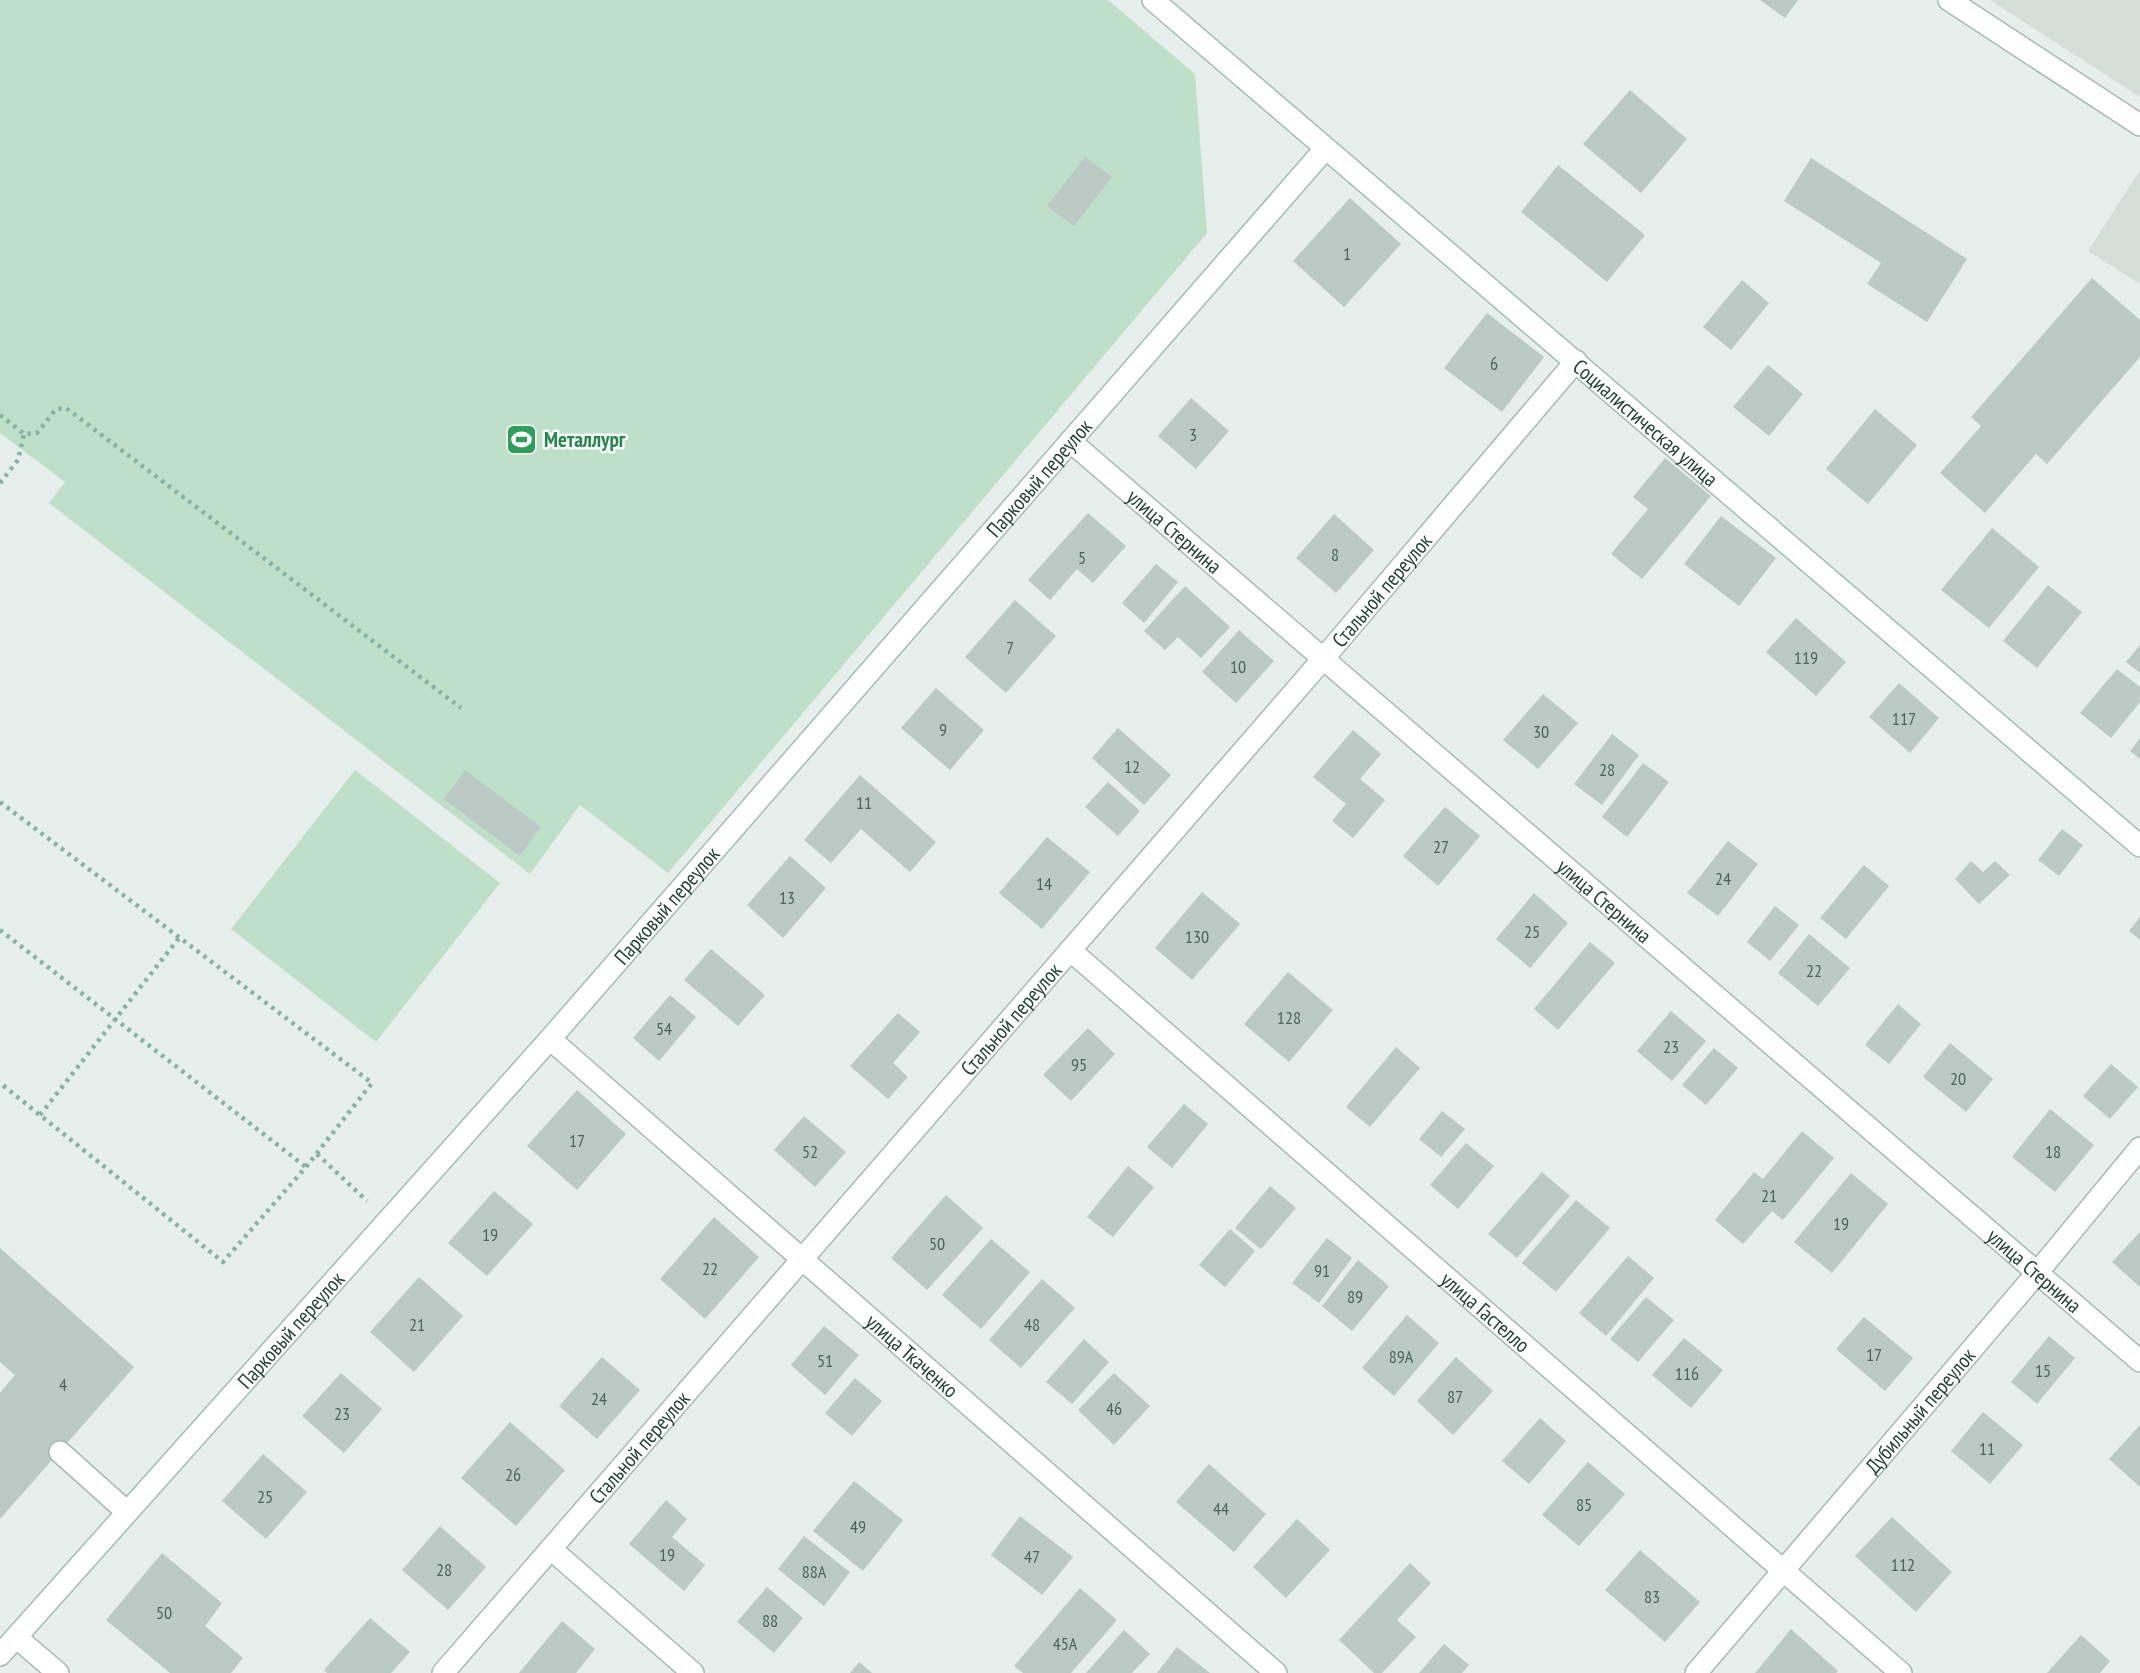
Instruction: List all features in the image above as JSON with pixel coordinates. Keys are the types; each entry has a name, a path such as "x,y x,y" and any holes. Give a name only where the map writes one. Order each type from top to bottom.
{"street":[{"name":"Социалистическая улица","path":"1153,0 2140,846"},
{"path":"1949,0 2140,125"},
{"name":"Парковый переулок","path":"0,1655 550,1039 1325,149"},
{"name":"Стальной переулок","path":"443,1673 1323,659 1576,361"},
{"name":"улица Стернина","path":"1070,441 2140,1361"},
{"name":"улица Гастелло","path":"1070,950 1901,1673"},
{"name":"улица Ткаченко","path":"550,1039 1276,1673"},
{"name":"Дубильный переулок","path":"1696,1673 2140,1148"},
{"path":"60,1452 127,1512"},
{"path":"551,1549 693,1673"},
{"path":"16,1637 58,1673"}],"path":[{"path":"0,415 24,434 37,433 56,409 66,408 461,708"},
{"path":"0,483 18,460 24,434"},
{"path":"0,802 372,1083 317,1154 223,1262 0,1083"},
{"path":"0,930 306,1167"},
{"path":"40,1115 179,938"},
{"path":"317,1154 388,1221"}],"shaded area":[{"path":"1990,0 2140,0 2140,97"},
{"path":"2140,170 2140,284 2088,251"}],"green space":[{"name":"Металлург","path":"0,0 1108,0 1195,74 1207,233 668,873 580,805 530,874 49,503 65,482 0,433"},
{"path":"355,770 500,883 376,1042 231,929"}],"building":[{"path":"1760,0 1798,0 1785,18"},
{"path":"1630,90 1687,139 1641,193 1583,144"},
{"path":"1085,157 1112,177 1074,226 1047,206"},
{"path":"1811,158 1967,259 1927,322 1867,284 1881,263 1784,201"},
{"path":"1558,165 1645,235 1607,282 1521,212"},
{"path":"1350,198 1401,244 1344,307 1293,261"},
{"path":"2092,278 2140,320 2140,357 2047,464 2036,454 1985,513 1940,473 1981,426 1971,417"},
{"path":"1742,280 1769,303 1731,350 1703,327"},
{"path":"1487,313 1544,357 1502,412 1444,368"},
{"path":"1768,365 1803,394 1769,436 1733,407"},
{"path":"1191,398 1229,431 1196,469 1158,436"},
{"path":"1875,409 1917,445 1868,504 1826,469"},
{"path":"1665,458 1711,496 1642,579 1611,554 1648,509 1633,497"},
{"path":"1088,513 1126,546 1093,583 1077,569 1050,600 1028,580"},
{"path":"1334,514 1374,550 1336,593 1296,558"},
{"path":"1721,516 1776,558 1739,606 1684,564"},
{"path":"1992,528 2039,567 1989,628 1941,590"},
{"path":"1156,564 1178,582 1144,623 1122,603"},
{"path":"2048,585 2082,612 2037,668 2003,641"},
{"path":"1185,586 1230,627 1201,658 1178,637 1165,650 1144,631"},
{"path":"1015,600 1056,636 1006,693 965,657"},
{"path":"1796,618 1846,662 1816,696 1766,652"},
{"path":"1239,630 1274,661 1236,703 1202,672"},
{"path":"2140,645 2140,673 2126,662"},
{"path":"2117,669 2140,687 2140,702 2111,738 2080,713"},
{"path":"1899,683 1939,718 1910,753 1869,717"},
{"path":"936,688 984,730 950,770 901,728"},
{"path":"1543,694 1578,723 1538,769 1503,740"},
{"path":"1118,728 1171,775 1144,805 1092,758"},
{"path":"1353,730 1381,754 1360,779 1385,800 1353,838 1332,821 1346,804 1313,777"},
{"path":"1612,734 1639,755 1602,805 1574,784"},
{"path":"2140,738 2140,759 2130,751"},
{"path":"1643,763 1669,782 1627,837 1602,817"},
{"path":"465,770 541,827 520,856 444,799"},
{"path":"860,775 936,842 910,872 861,829 831,863 804,840"},
{"path":"1108,782 1140,811 1118,836 1085,807"},
{"path":"1445,807 1480,836 1438,886 1403,856"},
{"path":"2062,829 2083,845 2059,876 2038,860"},
{"path":"1047,837 1090,872 1042,929 999,893"},
{"path":"1728,841 1758,864 1718,916 1687,893"},
{"path":"790,856 826,888 783,938 747,905"},
{"path":"1971,861 1983,872 1995,861 2010,875 1979,904 1955,879"},
{"path":"1864,865 1889,886 1846,939 1820,918"},
{"path":"1202,892 1240,924 1192,980 1155,948"},
{"path":"1534,893 1568,923 1530,968 1496,939"},
{"path":"1775,906 1799,925 1770,961 1747,942"},
{"path":"2140,917 2140,940 2129,931"},
{"path":"1809,934 1850,968 1818,1006 1778,973"},
{"path":"1590,942 1615,963 1558,1030 1534,1009"},
{"path":"711,949 765,995 738,1026 684,980"},
{"path":"1288,972 1333,1010 1289,1062 1244,1024"},
{"path":"670,995 696,1017 659,1061 633,1038"},
{"path":"1898,1004 1921,1024 1889,1064 1865,1045"},
{"path":"1671,1011 1706,1041 1672,1081 1637,1051"},
{"path":"898,1013 920,1032 893,1063 908,1077 888,1099 850,1066"},
{"path":"1088,1028 1115,1054 1071,1101 1043,1075"},
{"path":"1950,1043 1993,1079 1966,1112 1923,1077"},
{"path":"1396,1047 1420,1068 1370,1127 1346,1107"},
{"path":"1714,1048 1738,1068 1706,1105 1682,1085"},
{"path":"2111,1064 2138,1087 2110,1119 2083,1096"},
{"path":"577,1090 626,1134 577,1190 527,1146"},
{"path":"1184,1104 1208,1124 1172,1168 1147,1147"},
{"path":"2050,1109 2094,1145 2055,1192 2012,1157"},
{"path":"1442,1111 1465,1129 1441,1157 1419,1139"},
{"path":"804,1116 846,1152 815,1187 774,1150"},
{"path":"1802,1131 1834,1158 1783,1220 1772,1211 1743,1244 1715,1220 1754,1172 1763,1179"},
{"path":"1466,1143 1494,1166 1458,1209 1430,1185"},
{"path":"1128,1166 1154,1187 1113,1237 1087,1217"},
{"path":"1542,1172 1570,1196 1517,1258 1488,1234"},
{"path":"1851,1173 1888,1204 1832,1273 1794,1242"},
{"path":"1270,1186 1296,1208 1261,1249 1235,1228"},
{"path":"494,1191 533,1224 487,1276 448,1243"},
{"path":"946,1195 983,1228 927,1290 891,1258"},
{"path":"1576,1200 1610,1228 1556,1292 1522,1263"},
{"path":"714,1217 759,1257 705,1319 660,1279"},
{"path":"1230,1229 1255,1251 1225,1287 1199,1265"},
{"path":"2140,1232 2140,1287 2112,1262"},
{"path":"1327,1238 1352,1258 1319,1303 1292,1283"},
{"path":"991,1239 1030,1272 981,1329 942,1295"},
{"path":"0,1248 134,1367 0,1519 0,1393 15,1375 0,1362"},
{"path":"1628,1256 1654,1278 1606,1336 1579,1313"},
{"path":"1358,1260 1389,1286 1352,1331 1322,1306"},
{"path":"419,1277 463,1316 414,1372 370,1332"},
{"path":"1042,1279 1075,1308 1021,1368 989,1340"},
{"path":"1646,1297 1674,1320 1638,1362 1610,1339"},
{"path":"1407,1315 1439,1343 1394,1396 1362,1368"},
{"path":"1864,1317 1913,1358 1885,1391 1836,1349"},
{"path":"824,1326 859,1355 825,1395 791,1365"},
{"path":"2049,1336 2075,1358 2037,1404 2011,1382"},
{"path":"1684,1338 1723,1370 1691,1408 1652,1375"},
{"path":"1084,1339 1109,1362 1072,1404 1046,1382"},
{"path":"602,1357 640,1390 597,1439 559,1406"},
{"path":"1456,1357 1493,1391 1453,1435 1417,1401"},
{"path":"341,1373 382,1409 344,1453 302,1416"},
{"path":"1114,1373 1150,1406 1114,1445 1078,1410"},
{"path":"855,1378 882,1401 852,1436 825,1413"},
{"path":"1983,1412 2023,1445 1990,1484 1951,1451"},
{"path":"1540,1418 1566,1441 1529,1484 1502,1461"},
{"path":"510,1422 565,1470 516,1526 461,1478"},
{"path":"2140,1425 2140,1487 2109,1459"},
{"path":"263,1454 307,1492 266,1539 222,1501"},
{"path":"1588,1462 1625,1494 1579,1546 1542,1515"},
{"path":"1209,1464 1266,1514 1234,1552 1176,1502"},
{"path":"854,1481 903,1520 863,1571 813,1531"},
{"path":"666,1500 687,1519 672,1537 705,1565 684,1591 629,1544"},
{"path":"1020,1516 1073,1557 1042,1595 991,1555"},
{"path":"1892,1517 1952,1572 1916,1612 1855,1556"},
{"path":"1297,1519 1330,1550 1286,1598 1253,1567"},
{"path":"440,1526 486,1567 448,1610 402,1570"},
{"path":"804,1536 850,1572 824,1606 778,1569"},
{"path":"1640,1550 1700,1602 1665,1642 1605,1590"},
{"path":"162,1553 222,1603 205,1626 243,1658 231,1673 170,1673 106,1620"},
{"path":"1410,1563 1431,1583 1397,1620 1416,1637 1382,1673 1374,1673 1339,1640"},
{"path":"767,1587 803,1618 774,1653 737,1622"},
{"path":"1080,1588 1117,1620 1071,1673 1023,1673 1014,1666"},
{"path":"370,1618 410,1652 391,1673 327,1673 324,1670"},
{"path":"562,1621 595,1649 576,1673 519,1673"},
{"path":"1791,1629 1838,1671 1755,1673"},
{"path":"1124,1630 1150,1654 1132,1673 1086,1673"},
{"path":"2081,1635 2110,1661 2100,1673 2047,1673"},
{"path":"1444,1644 1469,1665 1462,1673 1419,1673"},
{"path":"1177,1647 1210,1673 1157,1673"},
{"path":"859,1662 872,1673 850,1673"}],"place":[{"name":"Металлург","path":"521,439"}]}
